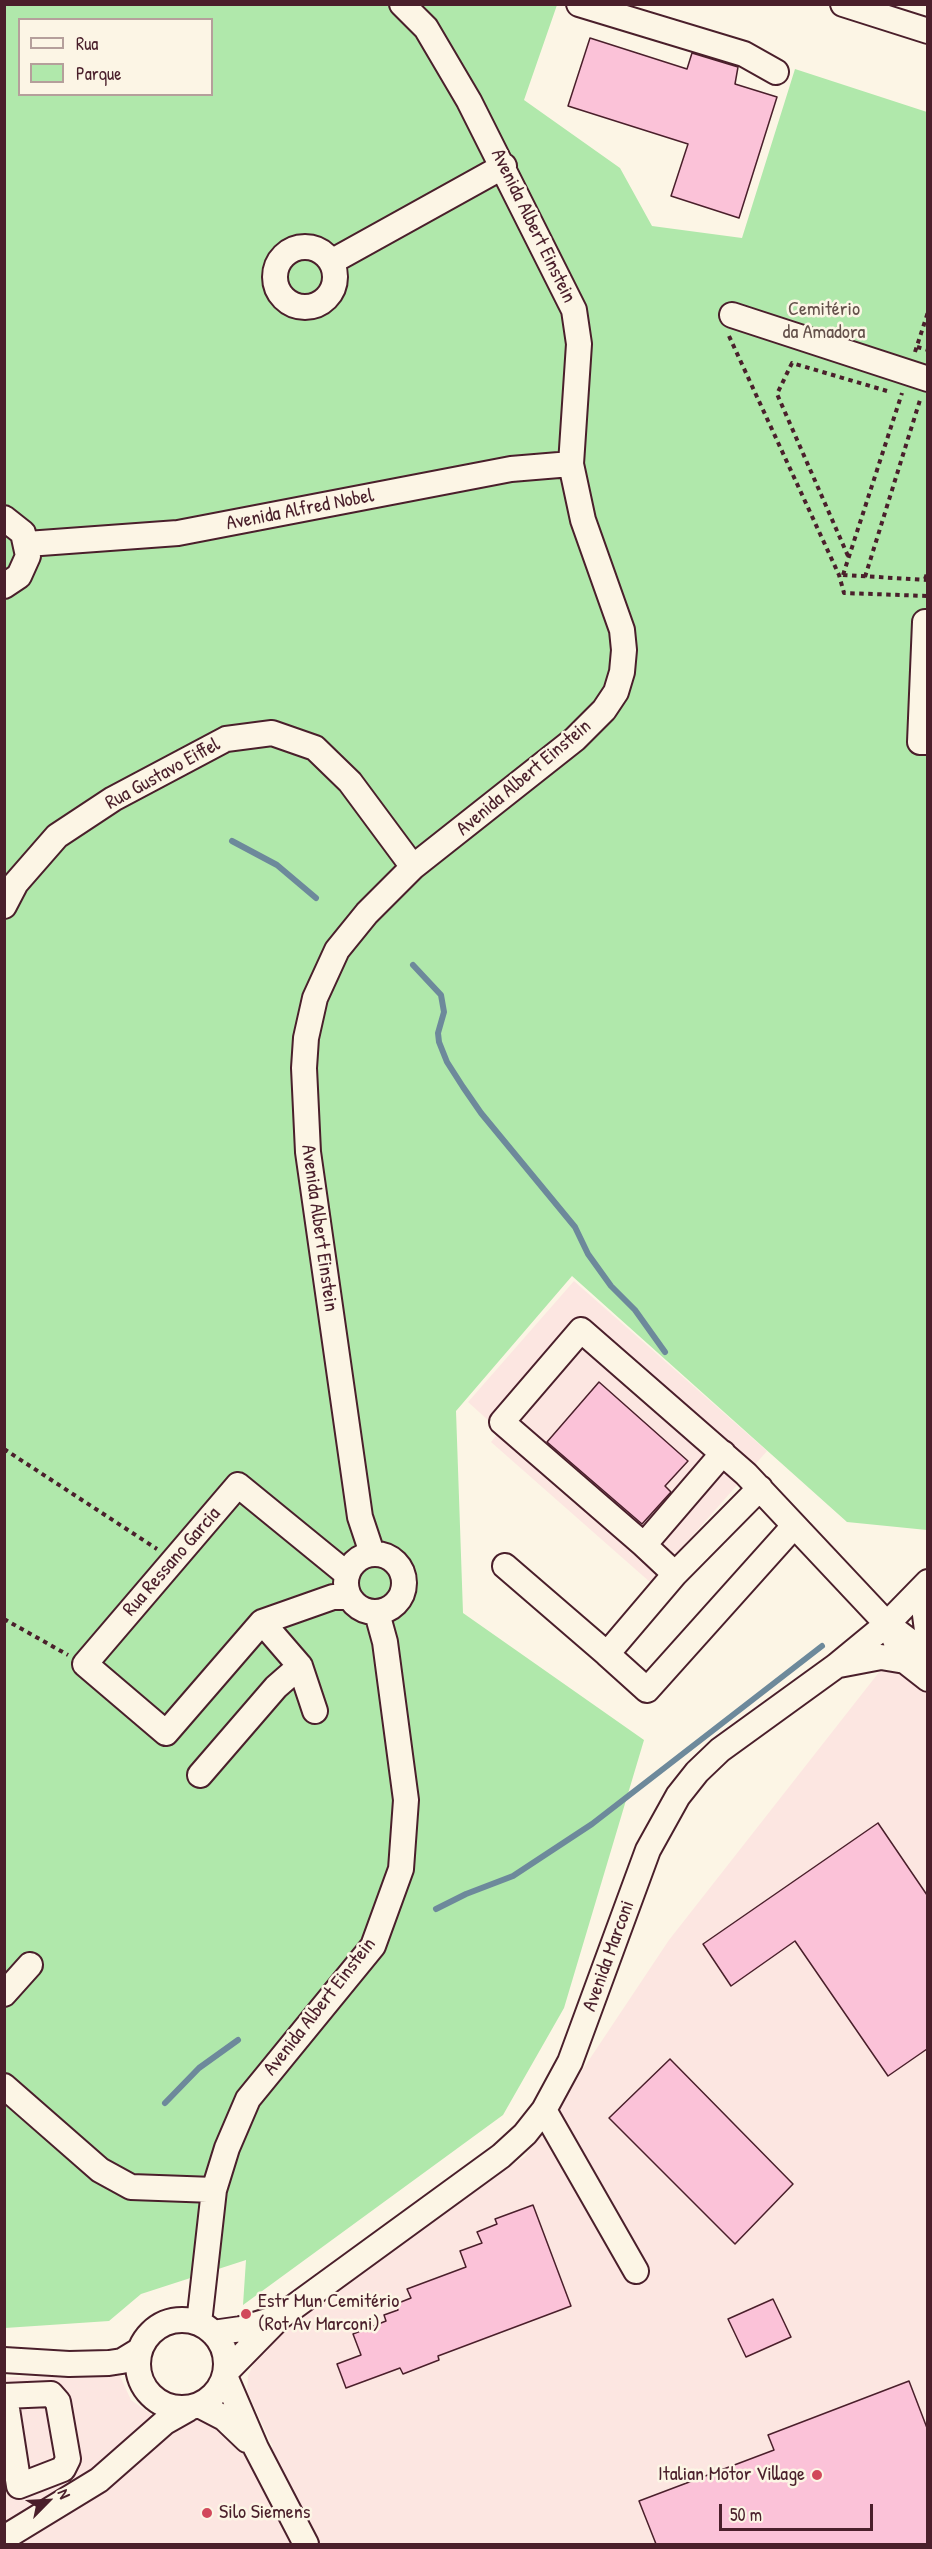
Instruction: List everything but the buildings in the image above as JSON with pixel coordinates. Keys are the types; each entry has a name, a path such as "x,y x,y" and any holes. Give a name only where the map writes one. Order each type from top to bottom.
{"street":[{"path":"579,4 744,54 776,72"},
{"path":"843,4 927,31"},
{"name":"Avenida Albert Einstein","path":"372,1553 360,1517 308,1152 304,1105 304,1058 315,998 337,950 367,913 413,867 575,739 604,710 616,692 622,672 622,630 583,520 571,464 579,344 574,310 504,166 414,8"},
{"path":"331,262 504,166"},
{"path":"732,315 917,385"},
{"name":"Avenida Alfred Nobel","path":"27,544 178,533 511,468 571,464"},
{"path":"4,518 19,528 27,544 25,567 19,576 4,586"},
{"path":"927,622 925,622 920,742 927,742"},
{"name":"Rua Gustavo Eiffel","path":"4,906 16,883 57,836 113,799 226,739 272,733 315,748 350,782 413,867"},
{"path":"675,1574 502,1422 581,1330 760,1488 887,1624 916,1658 927,1679"},
{"path":"644,1545 723,1453"},
{"name":"Rua Ressano Garcia","path":"85,1664 238,1485 348,1586"},
{"path":"607,1654 675,1574 760,1488"},
{"path":"505,1566 647,1690 794,1526"},
{"path":"85,1664 166,1733 262,1622 333,1597 348,1586 356,1560 372,1553 390,1558 402,1572 404,1581 400,1599 394,1606 377,1613 360,1609 348,1586"},
{"name":"Avenida Marconi","path":"225,2374 279,2317 501,2156 525,2134 544,2110 570,2062 648,1850 678,1796 697,1772 720,1750 836,1666 887,1624 927,1582"},
{"path":"927,1600 925,1615 927,1638"},
{"name":"Avenida Albert Einstein","path":"206,2328 214,2190 227,2148 248,2099 373,1946 401,1869 406,1800 385,1642 377,1613"},
{"path":"262,1622 300,1666 315,1712"},
{"path":"836,1666 881,1657 916,1658"},
{"path":"200,1775 276,1687 300,1666"},
{"path":"4,1994 30,1965"},
{"path":"4,2086 100,2170 131,2187 214,2190"},
{"path":"544,2110 636,2271"},
{"name":"Avenida Marconi","path":"206,2328 241,2329 279,2317"},
{"path":"256,2448 224,2418 194,2407 163,2404 144,2387 139,2376 140,2350 147,2337 170,2321 185,2320 206,2328 226,2358 225,2374 256,2448 306,2544"},
{"path":"4,2360 69,2364 109,2363 122,2361 140,2350"},
{"path":"4,2538 99,2480 165,2422 211,2398 225,2374"}],"path":[{"path":"865,577 917,385 917,347 927,312"},
{"path":"732,315 727,332 841,575 844,593 927,596"},
{"path":"917,347 927,350"},
{"path":"848,556 777,394 792,363 917,385"},
{"path":"917,385 927,404"},
{"path":"841,575 917,385"},
{"path":"841,575 926,580 927,571"},
{"path":"4,1449 174,1560"},
{"path":"4,1619 85,1664"}],"shaded area":[{"path":"574,1281 767,1451 651,1583 491,1442 500,1431 468,1402"},
{"path":"927,1611 927,2544 316,2544 266,2451 273,2447 247,2391 248,2376 265,2343 525,2156 669,1940"},
{"path":"120,2376 131,2400 155,2417 188,2419 204,2417 240,2443 294,2544 5,2544 4,2377"}],"green space":[{"name":"Cemitério da Amadora","path":"5,5 557,5 524,100 620,168 652,226 742,238 795,69 927,112 927,1530 847,1522 572,1276 456,1411 463,1613 644,1740 564,2008 503,2115 243,2305 246,2260 141,2294 109,2321 5,2328"}],"waterway":[{"path":"232,841 277,865 316,898"},
{"path":"413,965 441,995 444,1012 438,1033 439,1042 447,1062 463,1087 481,1113 575,1227 588,1254 611,1286 635,1310 665,1352"},
{"path":"436,1909 466,1894 513,1876 592,1824 822,1646"},
{"path":"165,2103 199,2068 238,2040"}],"place":[{"name":"Estr Mun Cemitério (Rot Av Marconi)","path":"246,2314"},
{"name":"Italian Motor Village","path":"817,2475"},
{"name":"Silo Siemens","path":"207,2513"}]}
